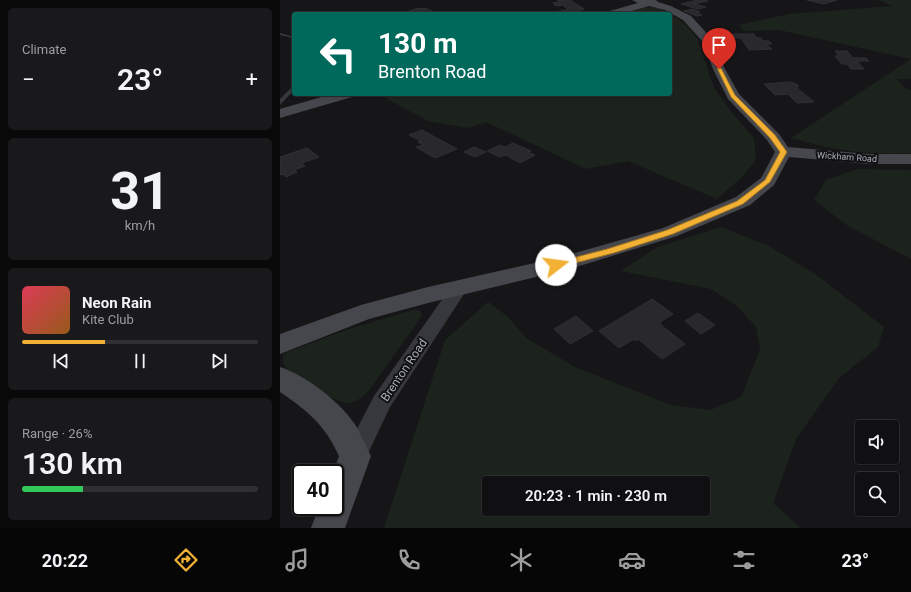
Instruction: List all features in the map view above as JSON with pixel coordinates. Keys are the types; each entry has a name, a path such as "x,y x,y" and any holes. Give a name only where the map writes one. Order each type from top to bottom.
{"street":[{"path":"280,344 361,313 611,251 670,232 743,201 768,181 783,152 772,136 733,96 719,69 708,41 703,35 687,18 668,8 649,1 616,12"},
{"path":"282,109 338,96"},
{"name":"Wickham Road","path":"783,152 869,159 911,159"},
{"name":"Brenton Road","path":"328,528 354,456 382,402 459,288"},
{"path":"280,378 302,392 322,408 343,433 354,456"}],"lane":[{"path":"280,34 292,38"},
{"path":"282,109 292,91"}],"shaded area":[{"path":"878,0 911,0 911,59 779,30 744,31 739,25 789,14 892,6"},
{"path":"644,7 659,8 667,12 628,12"},
{"path":"672,15 686,25 697,38 714,88 733,114 754,138 756,160 742,177 717,199 628,161 586,169 486,122 468,128 428,121 382,96 672,96"},
{"path":"911,59 911,79 897,79 905,88 911,90 911,153 864,153 836,149 791,138"},
{"path":"858,169 911,170 911,259 848,226 814,200 826,180"},
{"path":"721,227 769,246 815,274 884,327 878,347 839,378 796,439 773,503 801,528 384,528 445,340 488,302 507,316 526,338 575,367 671,405 710,410 741,397 760,350 756,327 737,306 711,289 621,271 657,247"},
{"path":"416,309 421,312 422,316 367,393 358,400 348,403 335,399 288,370 283,363 283,355 288,352 346,330"}],"building":[{"path":"557,0 570,0 584,9 580,10 582,12 552,12 568,10 563,5 556,6 553,3 560,2"},
{"path":"698,0 708,1 694,4 706,7 698,9 681,4"},
{"path":"807,0 837,0 824,4"},
{"path":"425,8 434,12 407,12"},
{"path":"693,9 700,12 696,13 702,15 697,16 684,11"},
{"path":"732,34 754,34 757,38 761,38 763,41 769,41 772,44 766,44 772,49 749,50 741,38 734,38"},
{"path":"835,51 847,51 853,58 866,58 869,61 857,61 864,69 851,69 847,64 842,64 835,56 839,56"},
{"path":"791,82 799,86 796,87 814,102 797,103 789,95 791,95 790,94 775,95 764,84"},
{"path":"422,130 457,149 435,158 416,147 423,145 418,142 421,141 409,135"},
{"path":"513,143 531,151 528,152 535,155 520,163 506,155 500,157 487,151 500,145 505,147"},
{"path":"474,147 486,152 475,157 464,152"},
{"path":"307,148 319,157 302,163 305,166 294,170 297,172 286,177 283,174 280,175 280,157"},
{"path":"652,299 673,314 660,322 661,325 685,344 662,359 638,339 636,341 634,339 619,348 599,331"},
{"path":"698,313 715,325 701,334 685,321"},
{"path":"576,316 593,331 570,344 554,329"}],"route":[{"path":"556,265 611,251 670,232 743,201 768,181 783,152 780,145 733,96 719,69"}]}
